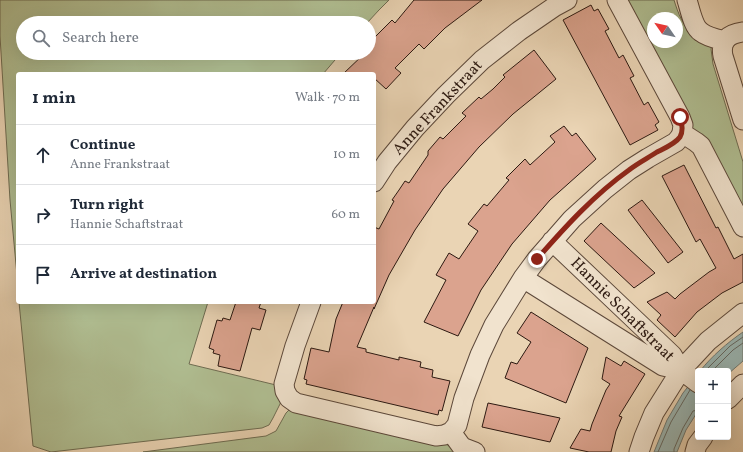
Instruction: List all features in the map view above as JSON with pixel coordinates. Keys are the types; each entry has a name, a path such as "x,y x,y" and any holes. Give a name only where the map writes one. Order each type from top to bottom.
{"street":[{"name":"Anne Frankstraat","path":"376,179 387,162 415,128 482,60 519,31 567,0"},
{"path":"310,304 284,384 285,391 289,398 296,403 436,436 451,432 457,425 464,398 480,355 494,325 523,278 537,259 572,219 605,189 629,170 676,142 682,133 683,125 680,117 617,0"},
{"path":"687,0 695,24 700,32 725,41"},
{"path":"743,32 730,36 721,48 743,120"},
{"path":"682,133 701,146 743,227"},
{"name":"Hannie Schaftstraat","path":"552,241 672,355 690,377"},
{"name":"Hannie Schaftstraat","path":"523,278 662,366 690,377"},
{"path":"640,452 644,437 654,413 690,377 708,341 743,313"},
{"path":"731,396 743,384"},
{"path":"451,432 462,447 475,452"},
{"path":"695,452 697,445 701,440"}],"green space":[{"path":"0,0 389,0 373,16 16,16 16,60 335,60 325,72 16,72 16,264 10,200 0,36"},
{"path":"624,0 674,0 678,12 647,12 647,44"},
{"path":"683,22 691,32 699,38 713,43 711,49 713,64 743,162 743,216 693,131 649,48 683,48"},
{"path":"19,304 207,304 189,364 276,385 281,402 269,425 262,428 51,452 33,446"},
{"path":"289,410 445,443 457,452 143,452 266,436 276,431"}],"water":[{"path":"743,332 743,361 731,371 731,368 703,368 720,350"},
{"path":"695,378 695,416 686,430 677,452 654,452 667,420 683,393"}],"building":[{"path":"414,0 482,0 445,28 424,49 419,44 395,68 401,73 386,89 376,80 376,72 345,72 358,60 376,60 376,36 392,20 395,23"},
{"path":"591,5 594,11 598,9 609,29 605,31 619,58 623,55 634,76 630,78 644,105 648,102 659,122 655,125 658,130 630,145 563,20"},
{"path":"534,50 556,79 513,114 479,147 443,189 415,230 389,275 357,347 366,349 366,352 399,360 399,357 421,362 420,367 433,370 432,377 450,381 442,411 439,410 438,415 306,384 307,380 304,379 311,348 329,352 336,319 342,304 376,304 376,228 379,229 394,201 392,200 405,181 409,183 428,155 428,151 440,137 443,139 466,116 462,113 479,97 481,99 493,89 505,77 503,75"},
{"path":"564,126 572,136 576,133 596,159 550,200 512,244 481,290 458,336 424,322 446,280 436,275 449,253 459,259 478,231 468,224 484,204 487,206 509,180 506,178 525,159 530,165 555,142 550,136"},
{"path":"684,165 716,228 718,227 734,259 743,254 743,282 722,293 697,312 675,337 657,320 661,315 647,302 667,292 675,299 716,268 700,239 696,242 662,176"},
{"path":"642,200 683,252 668,263 628,210"},
{"path":"601,223 655,273 634,288 584,241"},
{"path":"235,304 260,304 259,308 266,310 260,330 252,328 240,371 218,366 220,355 213,353 214,350 209,348 217,320 222,321 223,318 230,320"},
{"path":"531,312 588,348 566,403 505,378 511,362 517,364 531,342 517,333"},
{"path":"606,357 621,366 624,361 645,374 619,416 622,417 616,431 611,452 589,452 570,448 581,429 590,431 606,390 610,384 602,379"},
{"path":"488,403 560,418 550,442 482,427"}],"route":[{"path":"537,259 572,219 605,189 629,170 676,142 682,133 683,125 680,117"}]}
